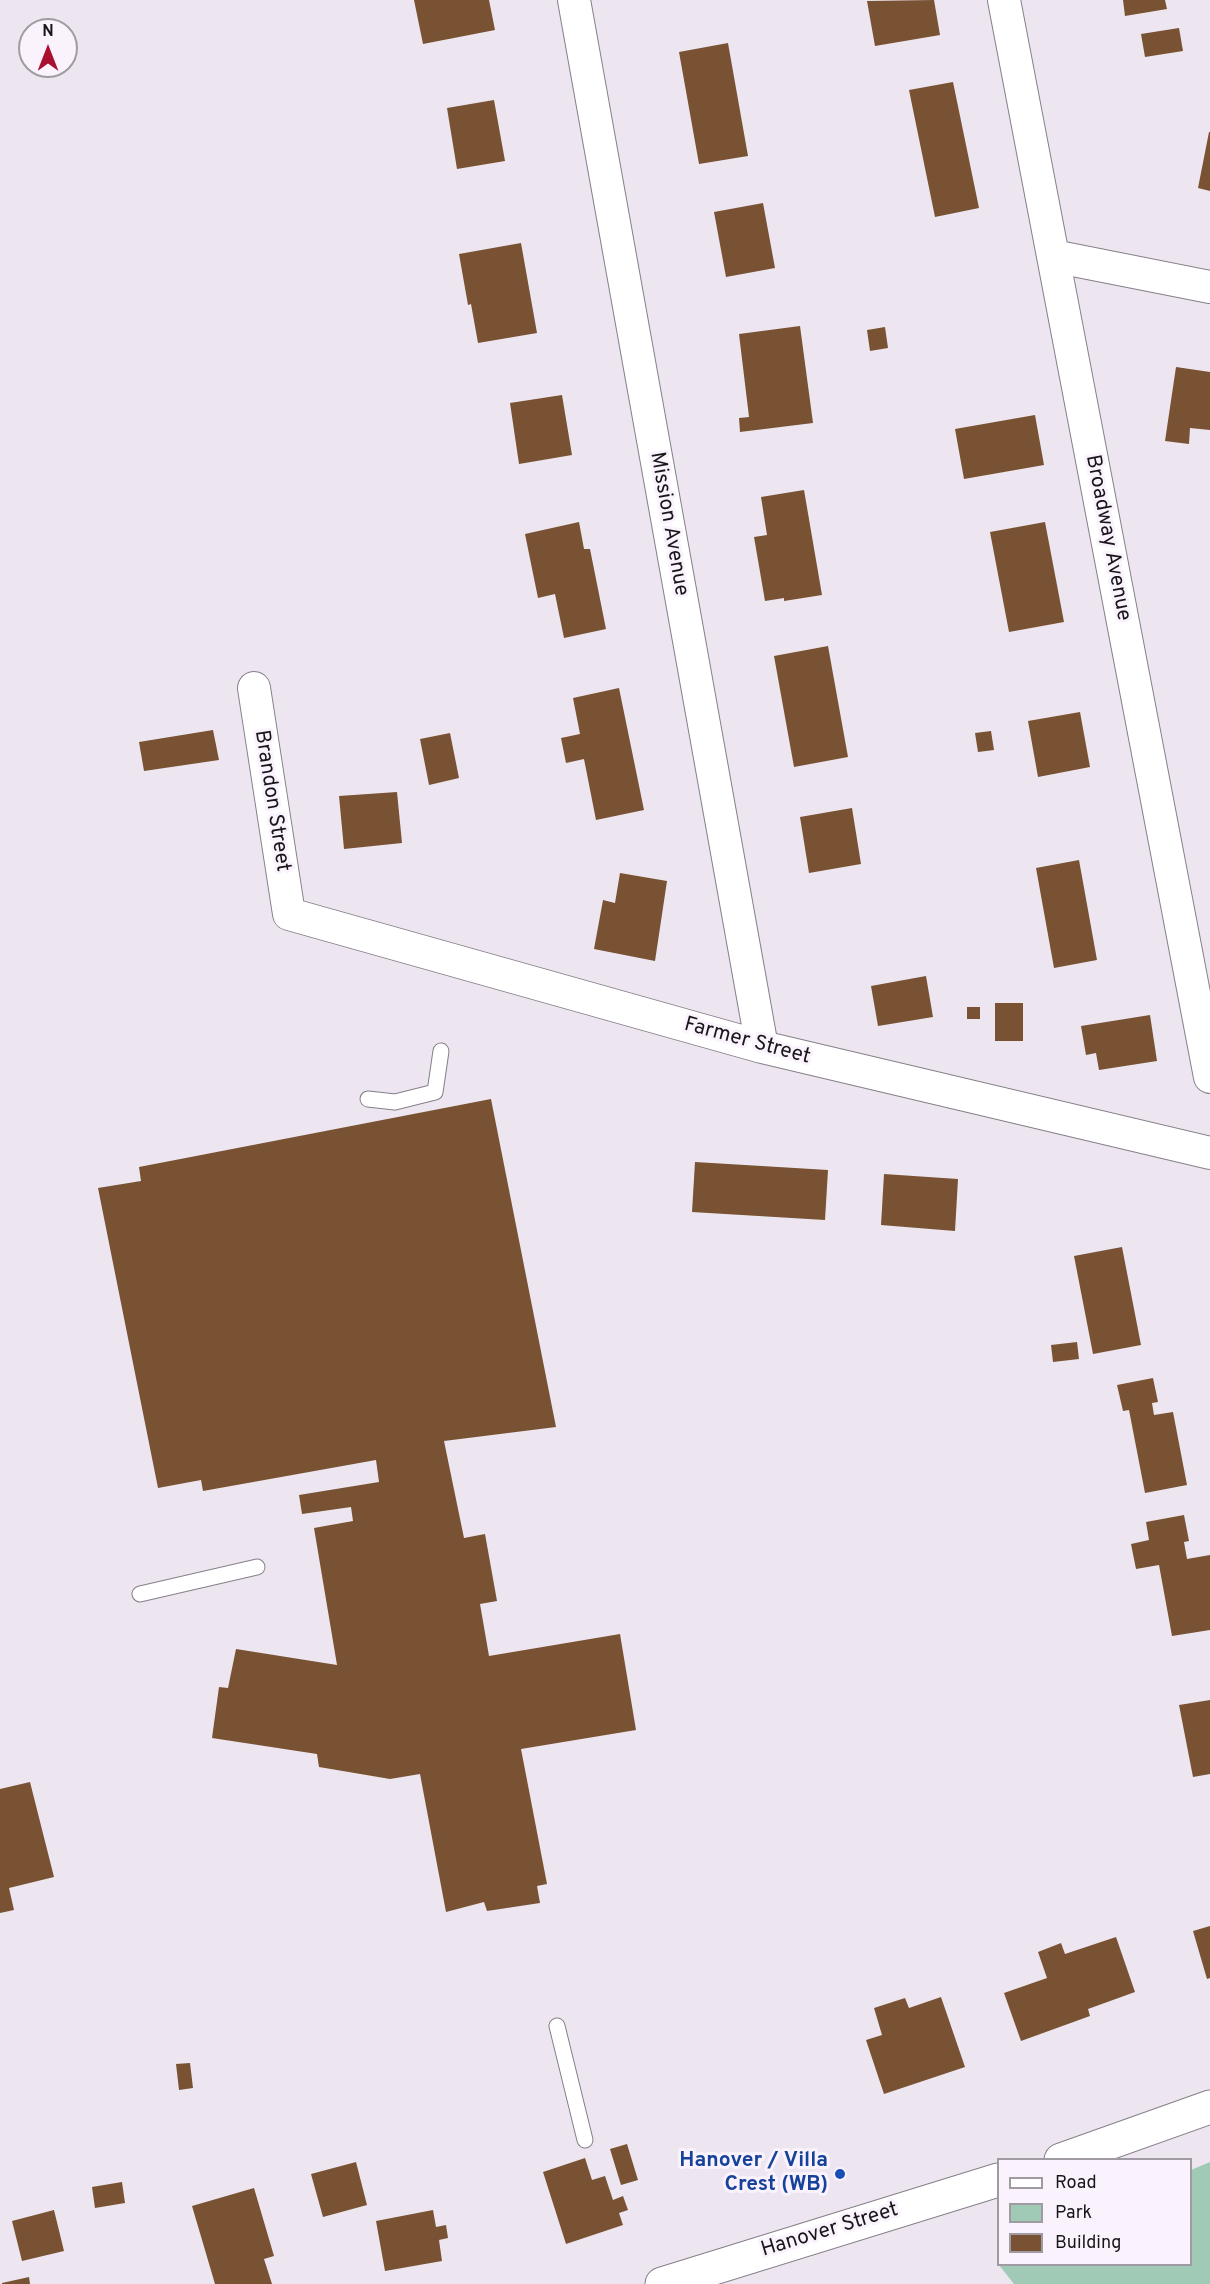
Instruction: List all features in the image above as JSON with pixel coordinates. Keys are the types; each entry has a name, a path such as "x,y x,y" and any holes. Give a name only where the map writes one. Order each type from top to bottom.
{"main road":[{"path":"1067,2158 1210,2107"},
{"name":"Hanover Street","path":"662,2284 997,2181"}],"street":[{"name":"Mission Avenue","path":"574,0 762,1047"},
{"name":"Broadway Avenue","path":"1004,0 1210,1077"},
{"path":"1053,256 1210,287"},
{"name":"Brandon Street","path":"254,688 289,914"},
{"name":"Farmer Street","path":"289,914 762,1047 1210,1153"}],"lane":[{"path":"368,1099 395,1102 435,1092 441,1051"},
{"path":"140,1594 257,1566"},
{"path":"557,2026 585,2140"}],"green space":[{"path":"1210,2162 1210,2284 1014,2284 1000,2266 1192,2266 1192,2170"}],"building":[{"path":"414,0 489,0 495,30 423,44"},
{"path":"934,0 940,35 875,46 867,1"},
{"path":"1123,0 1165,0 1167,9 1125,16"},
{"path":"1179,28 1183,51 1145,57 1141,34"},
{"path":"728,43 748,156 699,164 679,52"},
{"path":"953,82 979,208 935,217 909,90"},
{"path":"494,100 505,161 457,169 447,108"},
{"path":"1210,132 1210,191 1198,188"},
{"path":"763,203 775,268 726,277 714,212"},
{"path":"521,243 537,333 478,343 471,304 468,305 459,254"},
{"path":"800,326 813,423 740,432 739,418 749,417 739,334"},
{"path":"885,327 888,348 870,351 867,330"},
{"path":"1176,367 1210,372 1210,430 1190,428 1189,444 1165,441"},
{"path":"562,395 572,455 519,464 510,403"},
{"path":"1035,415 1044,465 964,479 955,429"},
{"path":"804,490 822,595 784,601 784,598 765,601 754,537 767,535 761,497"},
{"path":"579,522 584,549 590,549 606,629 564,638 555,594 538,598 525,534"},
{"path":"1045,522 1064,622 1009,632 990,532"},
{"path":"828,646 848,757 794,767 774,656"},
{"path":"619,688 644,810 596,820 584,759 566,763 561,738 580,734 573,698"},
{"path":"1080,712 1090,767 1038,777 1028,721"},
{"path":"213,730 219,760 144,771 139,742"},
{"path":"991,731 994,750 978,752 975,733"},
{"path":"450,733 459,778 429,785 420,739"},
{"path":"397,792 402,843 344,849 339,796"},
{"path":"852,808 861,864 809,873 800,817"},
{"path":"1079,860 1097,960 1054,968 1036,868"},
{"path":"620,873 667,881 655,961 594,949 603,900 615,903"},
{"path":"926,976 933,1017 878,1026 871,986"},
{"path":"995,1003 1023,1003 1023,1041 995,1041"},
{"path":"967,1007 980,1007 980,1019 967,1019"},
{"path":"1150,1015 1157,1061 1099,1070 1096,1053 1086,1055 1081,1026"},
{"path":"491,1099 556,1427 444,1441 464,1538 485,1534 497,1601 480,1604 489,1656 620,1634 636,1730 521,1749 547,1884 537,1886 540,1903 487,1911 484,1902 446,1912 420,1774 390,1779 319,1767 317,1754 212,1738 219,1687 228,1688 236,1649 337,1665 314,1528 353,1521 351,1507 302,1514 299,1495 379,1482 376,1460 203,1491 201,1480 158,1488 98,1188 141,1181 139,1167"},
{"path":"695,1162 828,1170 825,1220 692,1212"},
{"path":"884,1174 958,1179 955,1231 881,1225"},
{"path":"1122,1247 1141,1345 1093,1354 1074,1256"},
{"path":"1077,1342 1079,1359 1053,1362 1051,1345"},
{"path":"1153,1378 1158,1402 1152,1403 1154,1415 1173,1412 1187,1485 1145,1493 1129,1410 1123,1411 1117,1385"},
{"path":"1184,1515 1189,1541 1184,1542 1187,1559 1210,1555 1210,1630 1172,1636 1159,1565 1136,1569 1131,1544 1149,1540 1146,1522"},
{"path":"1210,1700 1210,1774 1193,1777 1179,1705"},
{"path":"30,1782 54,1877 9,1888 14,1910 0,1913 0,1789"},
{"path":"1210,1926 1210,1978 1207,1979 1193,1931"},
{"path":"1116,1937 1135,1992 1088,2009 1090,2016 1021,2041 1004,1993 1047,1978 1038,1952 1061,1943 1065,1954"},
{"path":"941,1997 965,2067 884,2094 866,2040 882,2035 874,2008 905,1998 909,2008"},
{"path":"190,2063 193,2088 179,2090 176,2064"},
{"path":"627,2144 638,2180 621,2185 610,2149"},
{"path":"585,2158 592,2180 605,2176 613,2200 623,2196 628,2210 619,2213 623,2225 566,2244 543,2172"},
{"path":"356,2162 367,2205 323,2217 311,2174"},
{"path":"122,2182 125,2203 95,2208 92,2187"},
{"path":"254,2188 274,2256 264,2259 272,2284 215,2284 192,2206"},
{"path":"54,2210 64,2251 22,2261 12,2221"},
{"path":"433,2210 436,2227 446,2225 448,2238 439,2240 442,2261 385,2271 376,2221"},
{"path":"29,2277 30,2284 2,2284 2,2283"}],"place":[{"name":"Hanover / Villa Crest (WB)","path":"840,2174"}]}
